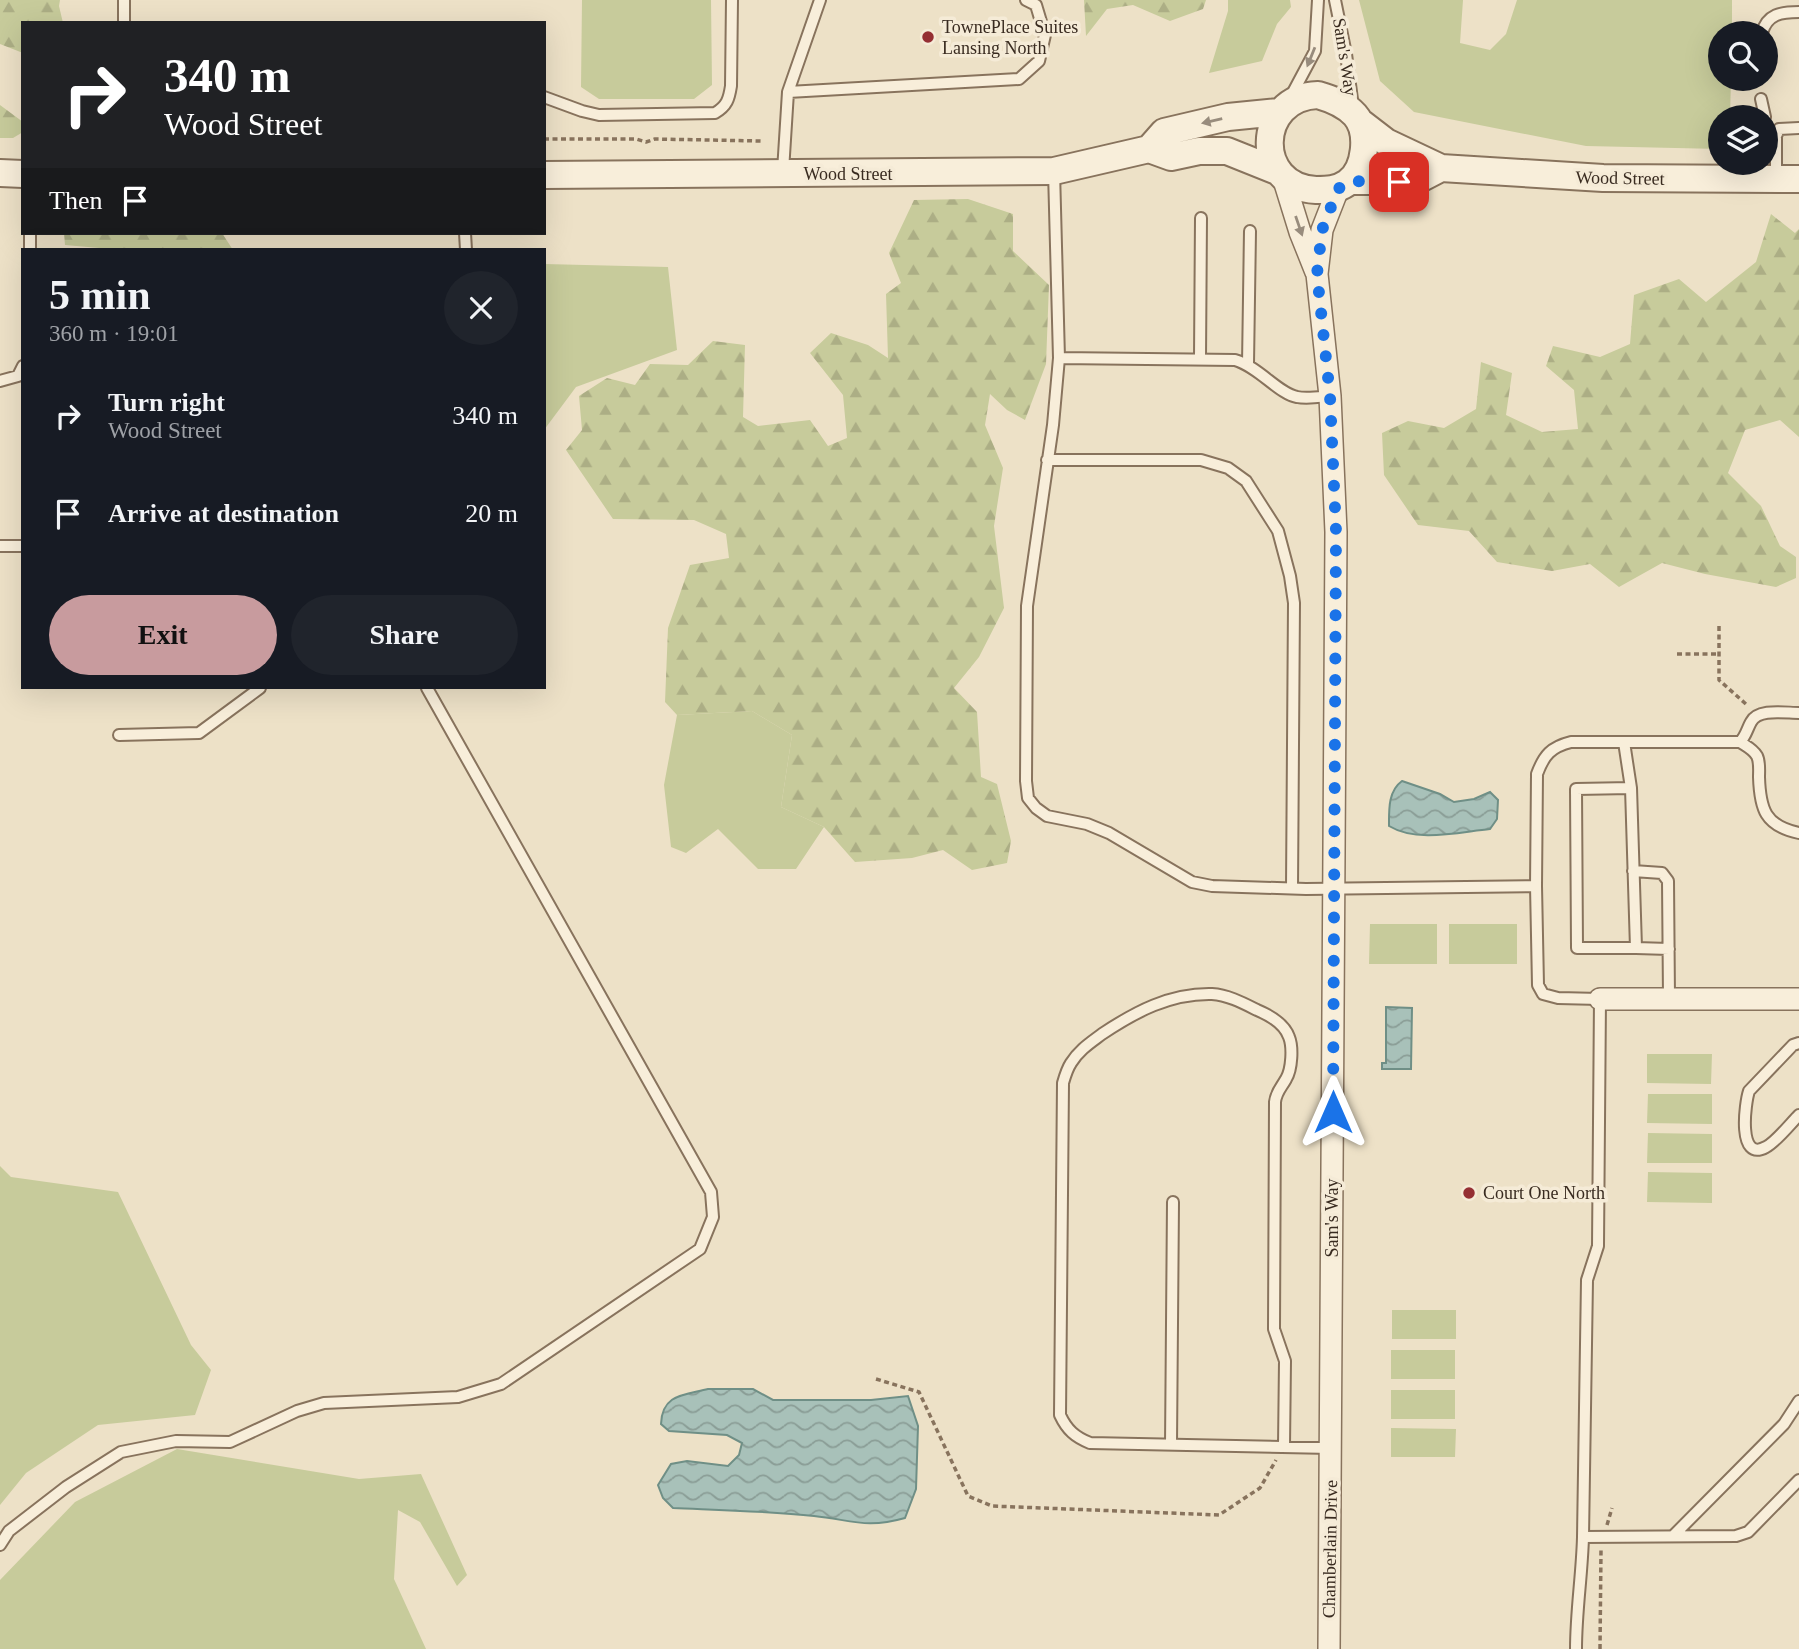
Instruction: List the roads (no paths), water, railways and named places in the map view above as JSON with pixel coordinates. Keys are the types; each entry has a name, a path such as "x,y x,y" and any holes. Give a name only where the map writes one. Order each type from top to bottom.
{"street":[{"path":"1318,95 1335,100 1357,118 1364,146 1360,165 1344,185 1306,189 1280,174 1269,142 1281,110 1294,99 1318,95"},
{"name":"Wood Street","path":"1149,149 1164,132 1227,117 1281,110"},
{"name":"Wood Street","path":"1357,118 1386,142 1441,168 1612,178 1788,179"},
{"name":"Wood Street","path":"546,175 1054,171 1149,149 1171,157 1199,151 1227,151 1280,174"},
{"name":"Wood Street","path":"1344,185 1416,181 1441,168"},
{"path":"0,173 21,173"},
{"name":"Sam's Way","path":"1280,174 1317,274"},
{"name":"Sam's Way","path":"1331,1448 1336,531 1330,396 1317,274 1322,230 1344,185"},
{"path":"1600,999 1799,999"},
{"name":"Chamberlain Drive","path":"1329,1649 1331,1448"}],"lane":[{"path":"124,0 124,21"},
{"path":"546,98 599,115 715,113 724,108 732,86 732,0"},
{"path":"783,174 788,92 820,0"},
{"path":"788,92 1018,79 1039,61 1045,35 1036,5 1026,0"},
{"name":"Sam's Way","path":"1281,110 1315,51 1318,0"},
{"name":"Sam's Way","path":"1335,0 1357,118"},
{"path":"1767,21 1774,15 1799,12"},
{"path":"1761,99 1762,105"},
{"path":"1788,179 1776,136 1779,129 1799,128"},
{"path":"1054,171 1059,358 1048,460 1027,606 1028,798 1047,816 1087,824 1109,833 1192,882 1212,886 1536,886"},
{"path":"1200,358 1201,218"},
{"path":"1248,363 1250,231"},
{"path":"1059,358 1235,359 1248,363 1289,395 1305,398 1330,396"},
{"path":"0,381 18,376 21,370"},
{"path":"1048,460 1201,460 1218,463 1246,481 1278,531 1294,603 1292,888"},
{"path":"0,546 21,546"},
{"path":"119,735 199,733 259,689"},
{"path":"0,1545 9,1531 66,1487 121,1452 176,1441 230,1442 297,1411 324,1404 458,1397 501,1384 700,1249 713,1217 711,1192 428,689"},
{"path":"1740,742 1753,718 1761,713 1799,713"},
{"path":"1576,1649 1576,1606 1583,1537 1587,1280 1598,1246 1600,999 1558,998 1543,994 1538,985 1537,774 1543,758 1555,746 1571,742 1740,742 1757,756 1760,799 1764,812 1774,823 1799,833"},
{"path":"1624,742 1631,788 1636,948"},
{"path":"1631,788 1576,789 1577,948 1669,949"},
{"path":"1633,871 1662,873 1668,881 1669,998"},
{"path":"1284,1446 1285,1361 1274,1329 1275,1102 1276,1093 1290,1069 1290,1039 1285,1029 1270,1016 1235,999 1214,994 1196,995 1147,1006 1082,1049 1069,1065 1063,1083 1060,1415 1066,1428 1077,1438 1090,1443 1331,1448"},
{"path":"1799,1042 1749,1091 1746,1101 1745,1139 1749,1146 1757,1149 1766,1147 1799,1115"},
{"path":"1171,1445 1173,1202"},
{"path":"1673,1536 1784,1424 1799,1401"},
{"path":"1583,1537 1736,1536 1748,1532 1799,1480"}],"water":[{"path":"1402,781 1440,794 1454,802 1474,799 1490,792 1498,800 1497,819 1490,829 1452,834 1425,835 1400,831 1389,826 1389,814 1392,795"},
{"path":"1386,1007 1412,1008 1411,1069 1382,1069 1382,1063 1386,1063"},
{"path":"708,1389 753,1389 773,1400 871,1400 908,1396 918,1426 916,1489 905,1518 880,1523 859,1523 779,1513 673,1508 663,1498 658,1485 671,1464 687,1461 728,1466 739,1455 742,1443 727,1435 669,1431 661,1424 662,1414 670,1401"}],"place":[{"name":"TownePlace Suites Lansing North","path":"928,37"},
{"name":"Court One North","path":"1469,1193"}]}
